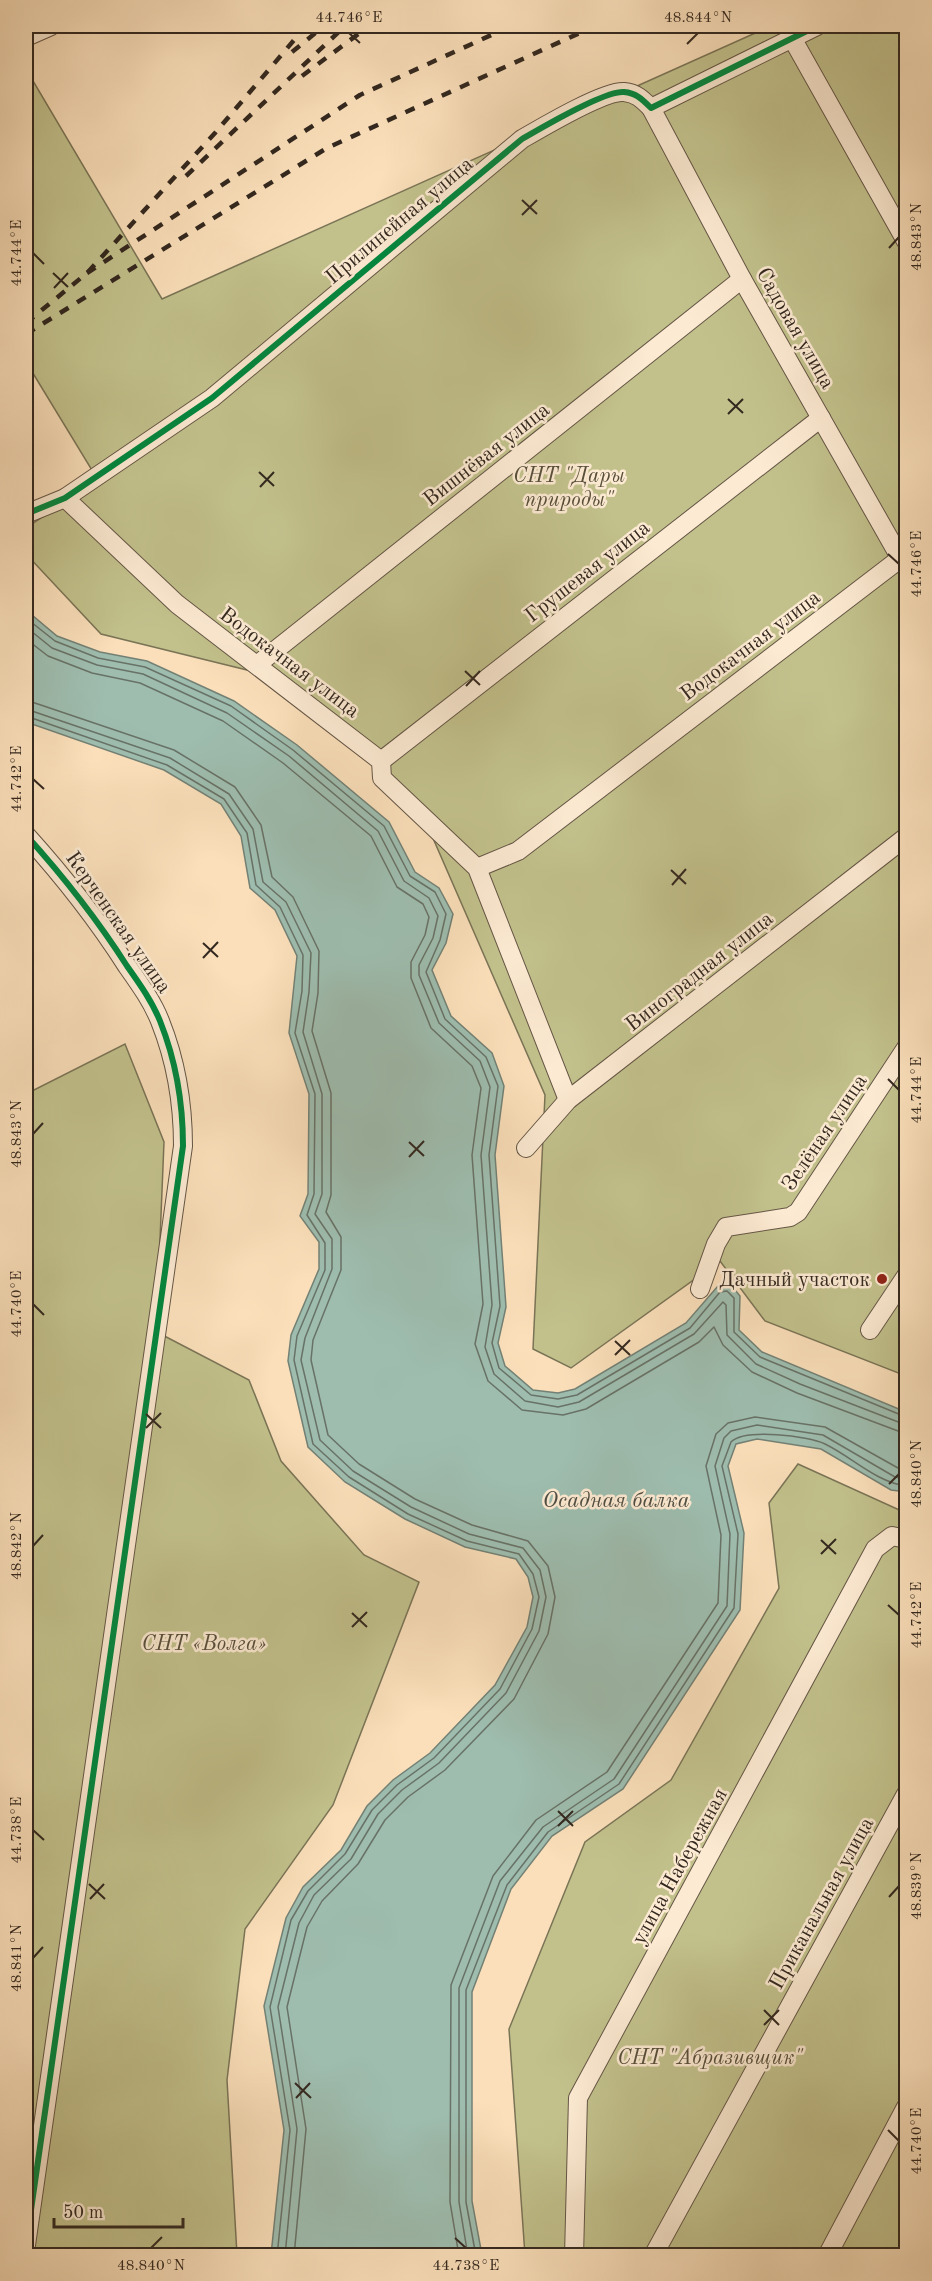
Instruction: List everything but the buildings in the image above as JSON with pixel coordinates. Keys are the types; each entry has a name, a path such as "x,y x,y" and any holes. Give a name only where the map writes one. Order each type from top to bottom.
{"street":[{"path":"26,38 51,26"},
{"path":"651,108 817,26"},
{"path":"792,38 906,241"},
{"name":"Прилинейная улица","path":"26,514 64,498 212,398 522,139 574,110 621,91 638,95 651,108"},
{"name":"Садовая улица","path":"651,108 742,279 904,563"},
{"name":"Вишнёвая улица","path":"258,664 742,279"},
{"name":"Грушевая улица","path":"381,761 821,418"},
{"name":"Водокачная улица","path":"64,498 177,604 258,664 381,761 382,778 477,868 568,1100"},
{"name":"Водокачная улица","path":"477,868 518,850 904,563"},
{"name":"Керченская улица","path":"26,835 68,881 148,998 160,1021 174,1069 183,1113 183,1146 33,2143 26,2245"},
{"name":"Виноградная улица","path":"526,1148 568,1100 906,837"},
{"name":"Зелёная улица","path":"700,1289 716,1244 726,1227 790,1217 798,1212 906,1048"},
{"path":"870,1330 906,1276"},
{"name":"улица Набережная","path":"574,2256 578,2098 875,1548 892,1536 906,1539"},
{"name":"Приканальная улица","path":"653,2256 906,1794"},
{"path":"827,2256 906,2107"}],"green space":[{"name":"СНТ \"Дары природы\"","path":"771,26 906,26 906,1376 765,1321 720,1261 571,1368 533,1349 545,1095 432,836 375,765 255,672 101,634 26,554 26,528 98,480 31,370 26,369 26,69 162,299"},
{"name":"СНТ «Волга»","path":"125,1044 164,1142 159,1264 149,1328 249,1380 281,1461 364,1555 419,1582 333,1805 245,1929 227,2080 237,2255 26,2256 26,1094"},
{"name":"СНТ \"Абразивщик\"","path":"798,1464 906,1513 906,2255 525,2255 509,2029 585,1842 671,1780 779,1588 769,1503"}],"water":[{"name":"Осадная балка","path":"26,610 57,636 100,652 147,661 234,701 297,745 389,822 415,872 439,888 453,914 446,943 432,970 451,1016 492,1053 504,1086 495,1155 506,1307 498,1343 505,1366 533,1390 558,1393 575,1389 686,1323 718,1286 731,1285 740,1296 739,1330 762,1352 906,1412 906,1492 891,1490 821,1449 757,1439 736,1444 728,1466 744,1533 740,1610 623,1789 552,1836 511,1889 472,1992 472,2201 482,2255 271,2255 284,2130 264,2006 286,1918 303,1887 341,1850 367,1806 393,1780 430,1753 495,1685 527,1627 533,1597 528,1577 516,1559 465,1547 405,1519 345,1482 308,1447 288,1361 291,1335 319,1269 319,1242 300,1216 308,1194 309,1094 289,1033 297,956 275,910 250,888 241,836 221,804 164,770 26,722"}],"railway":[{"path":"26,323 87,273 215,133 306,26"},
{"path":"292,52 324,26"},
{"path":"186,176 345,26"},
{"path":"302,76 369,26"},
{"path":"87,273 360,95 511,26"},
{"path":"26,334 327,148 595,26"}],"cycle path":[{"path":"26,514 65,498 212,398 522,139 573,111 615,93 632,94 642,99 651,108 817,26"},
{"path":"26,835 104,931 153,1006 166,1036 174,1067 182,1114 183,1146 26,2245"}],"place":[{"name":"Дачный участок","path":"882,1279"}]}
